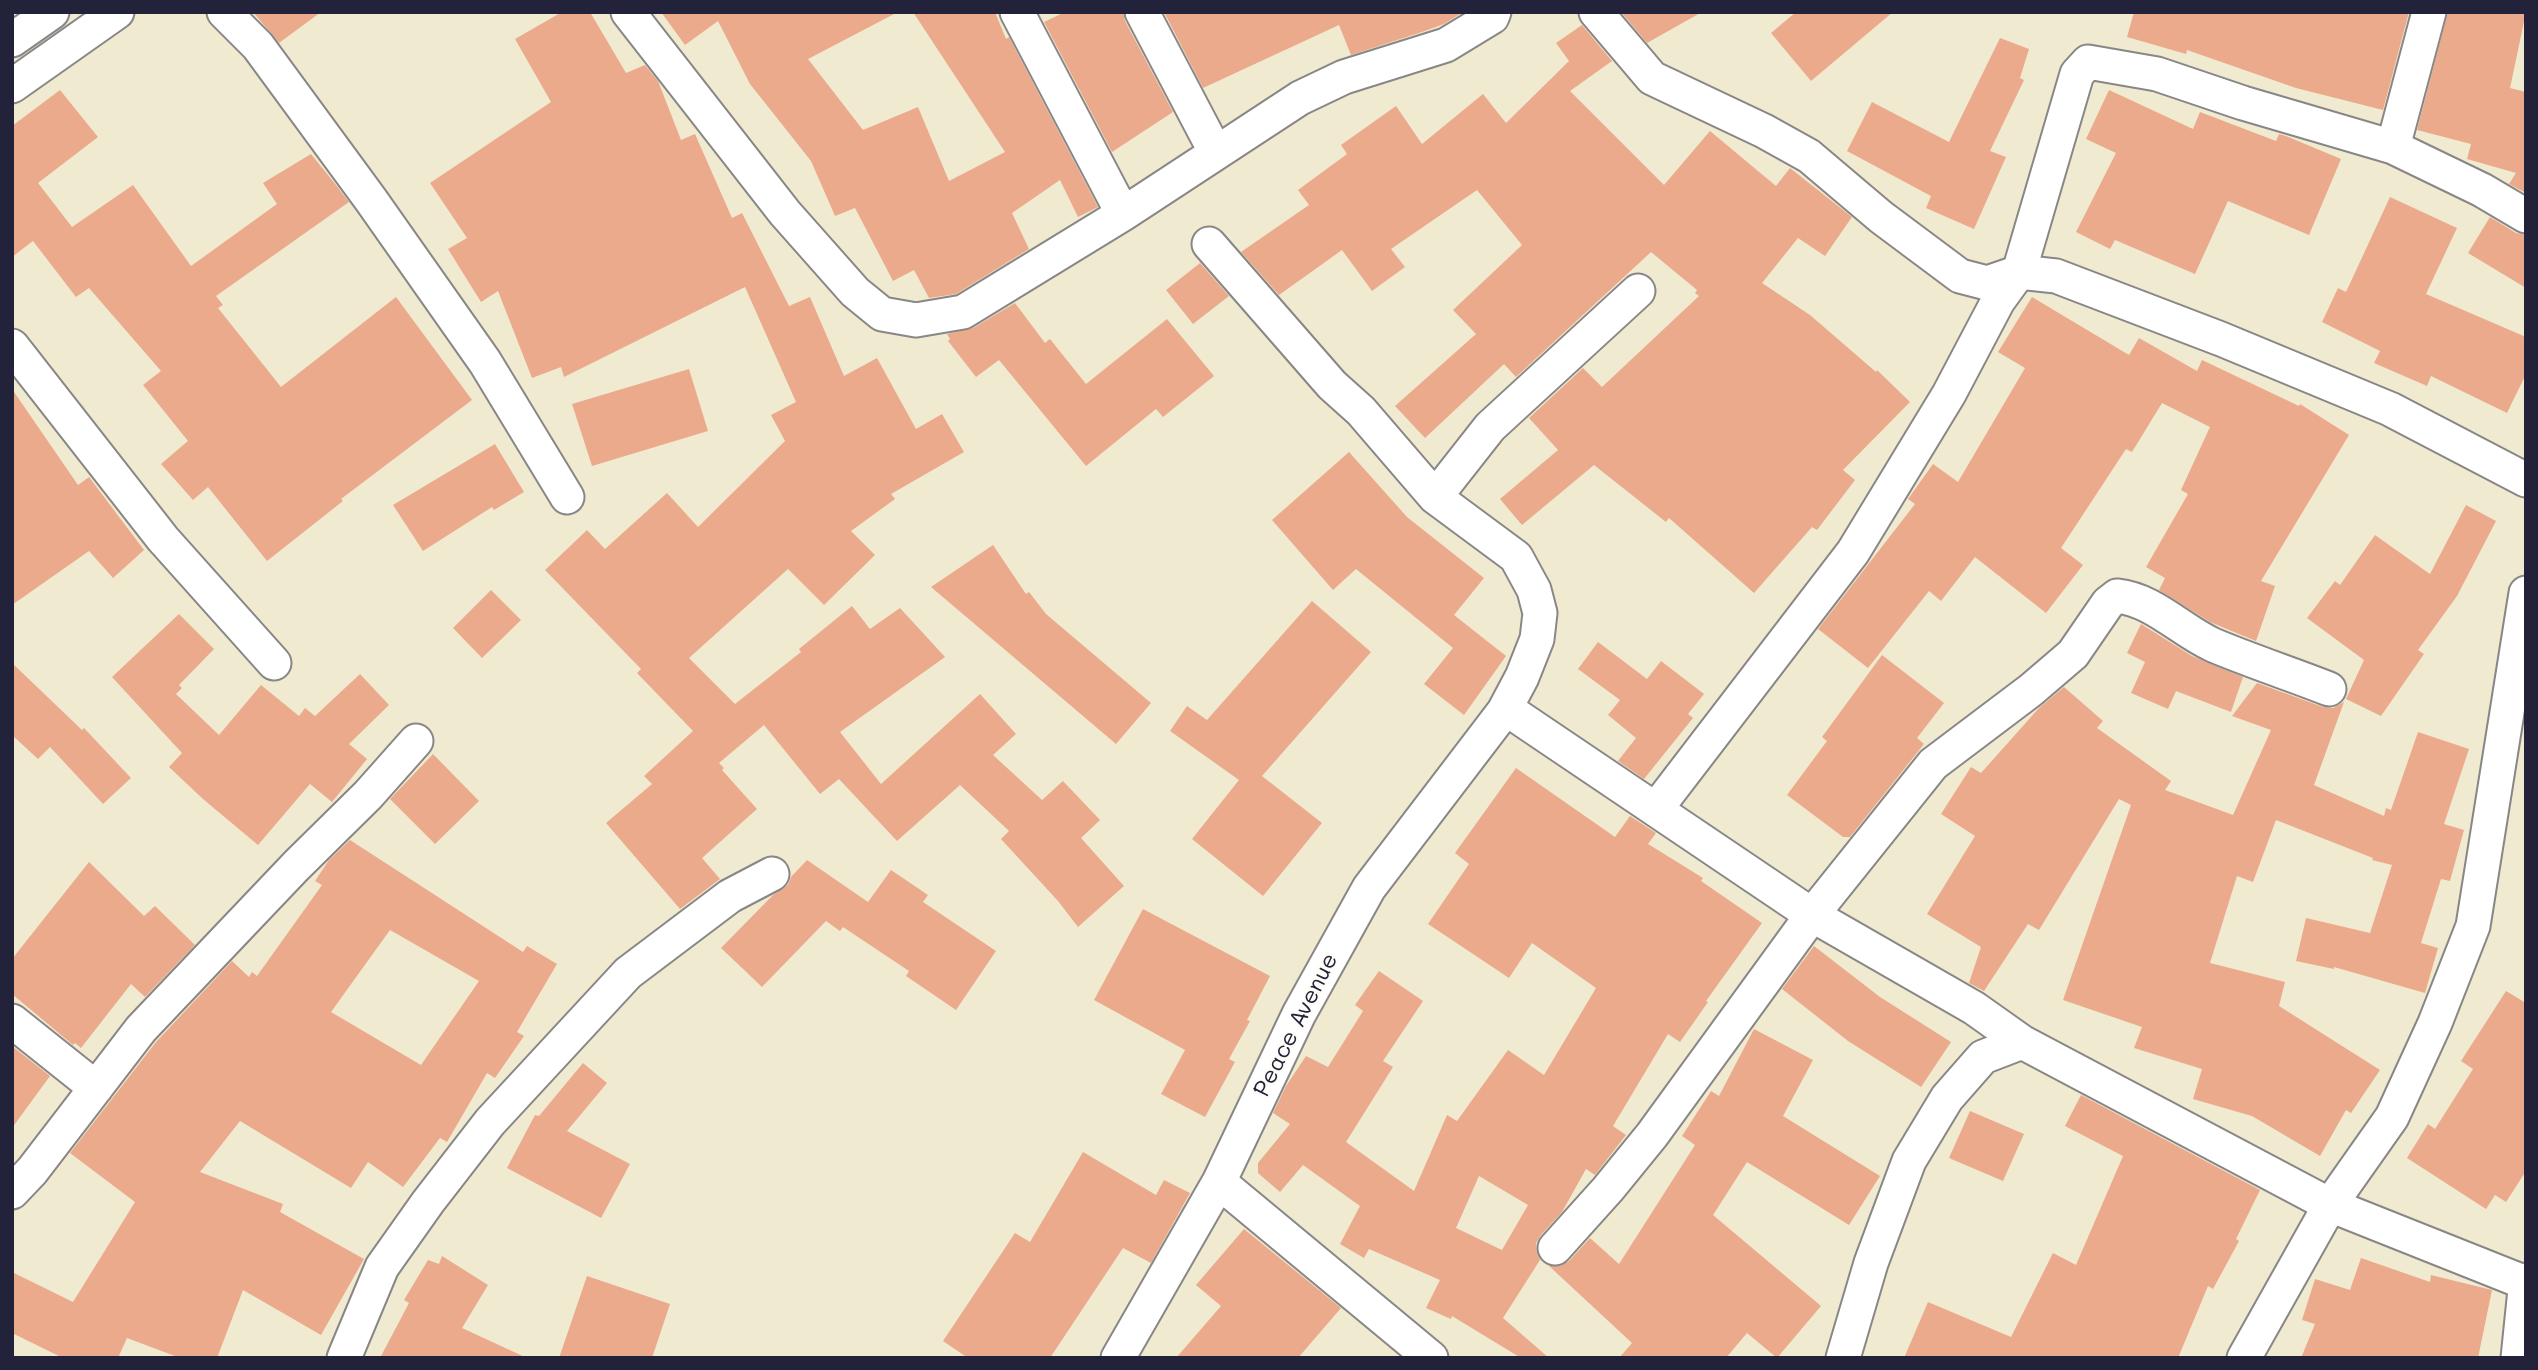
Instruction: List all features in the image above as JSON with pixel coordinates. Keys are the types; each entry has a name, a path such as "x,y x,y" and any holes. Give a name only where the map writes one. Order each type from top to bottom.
{"street":[{"path":"12,40 52,12"},
{"path":"12,86 117,12"},
{"path":"224,12 258,47 379,211 485,362 567,497"},
{"path":"628,12 785,214 855,292 882,314 916,320 963,312 1123,214 1300,98 1344,77 1446,45 1492,17 1494,12"},
{"path":"1017,12 1123,214"},
{"path":"1142,12 1216,153"},
{"path":"1596,12 1652,78 1765,131 1809,156 1881,217 1960,276 1987,283 2018,272 2056,276 2221,339 2390,409 2526,480"},
{"path":"2393,146 2429,12"},
{"path":"1656,809 1853,552 1948,394 1998,301 2018,272 2077,74 2088,62 2157,74 2243,103 2393,146 2482,190 2526,216"},
{"name":"Peace Avenue","path":"1118,1358 1219,1182 1298,1014 1369,888 1504,711 1522,677 1537,639 1540,613 1534,590 1516,557 1435,497 1361,411 1332,385 1209,244"},
{"path":"1435,497 1490,427 1638,291"},
{"path":"12,346 163,539 274,663"},
{"path":"2244,1358 2330,1205 2392,1117 2435,1023 2473,926 2526,593"},
{"path":"1555,1248 1652,1135 1812,915 1933,764 2031,690 2073,654 2108,603 2118,596 2131,598 2154,608 2211,644 2329,689"},
{"path":"1504,711 1514,714 1812,915 1974,1008 2022,1042 2330,1205 2526,1282 2518,1358"},
{"path":"12,1192 32,1171 141,1029 296,866 368,795 415,741"},
{"path":"344,1358 383,1267 428,1202 490,1122 628,973 730,896 772,874"},
{"path":"12,1021 96,1087"},
{"path":"1843,1358 1871,1263 1909,1161 1947,1098 1983,1057 2022,1042"},
{"path":"1219,1182 1431,1358"}],"building":[{"path":"253,12 321,12 279,43"},
{"path":"562,12 590,12 626,73 645,65 658,81 681,140 695,134 732,218 742,213 789,306 810,297 844,376 877,358 916,429 942,414 964,452 891,494 895,499 851,531 875,555 824,605 788,569 689,658 735,704 801,652 799,649 852,606 870,629 900,608 945,657 840,732 881,784 980,694 1016,734 993,755 1042,800 1063,781 1100,820 1081,838 1124,886 1078,927 1001,839 1009,831 960,785 897,841 839,779 820,794 764,725 719,763 724,768 722,770 757,809 702,858 720,879 680,909 606,823 652,784 644,776 693,731 637,673 641,669 545,570 587,530 605,549 667,493 698,527 785,441 771,415 796,402 745,287 564,377 561,367 532,378 498,291 481,302 448,249 467,238 430,183 551,102 515,39"},
{"path":"661,12 898,12 808,59 863,130 918,107 949,181 1005,152 913,12 995,12 1006,39 1009,37 1098,207 1078,217 1060,180 1012,213 1029,249 956,294 929,298 914,270 893,281 855,208 835,216 811,161 750,84 718,21 685,45"},
{"path":"1065,12 1123,12 1125,21 1173,112 1112,152 1044,22"},
{"path":"1164,12 1463,12 1444,24 1351,55 1339,25 1203,88"},
{"path":"1621,12 1702,12 1647,43"},
{"path":"1796,12 1893,12 1811,81 1771,33"},
{"path":"2134,12 2409,12 2383,110 2296,88 2187,50 2186,54 2127,37"},
{"path":"2448,12 2526,12 2510,88 2526,92 2526,193 2509,184 2516,173 2467,159 2471,144 2417,130"},
{"path":"1582,25 1612,61 1570,91 1664,185 1710,131 1776,186 1790,168 1852,217 1825,256 1798,238 1762,283 1810,315 1876,372 1877,370 1910,402 1843,470 1855,480 1817,530 1812,527 1754,593 1669,518 1666,522 1594,465 1522,525 1500,499 1558,450 1529,418 1583,368 1602,387 1699,296 1695,293 1697,290 1651,252 1516,377 1504,364 1425,438 1395,406 1476,334 1453,310 1522,245 1477,190 1391,249 1405,267 1372,291 1342,250 1279,295 1241,252 1309,205 1298,190 1347,154 1341,145 1396,106 1422,144 1483,94 1506,123 1569,61 1556,43"},
{"path":"2000,38 2029,49 2020,78 2024,80 1990,151 2006,157 1974,229 1926,208 1931,196 1847,151 1872,102 1949,142"},
{"path":"60,90 98,137 38,183 72,227 133,185 191,266 277,204 263,183 311,154 349,202 216,296 223,305 218,308 281,387 396,297 472,400 341,499 343,501 267,561 208,487 193,500 161,464 188,441 143,385 161,371 89,288 76,297 33,241 12,257 12,126"},
{"path":"2109,90 2193,129 2200,112 2276,141 2279,134 2286,136 2341,159 2309,235 2228,201 2195,274 2115,240 2110,249 2076,232 2116,153 2086,139"},
{"path":"2390,197 2457,228 2426,294 2526,337 2526,374 2507,413 2431,376 2427,386 2374,363 2380,351 2322,322 2338,288 2346,292"},
{"path":"2490,217 2516,233 2526,235 2526,288 2468,253"},
{"path":"1200,263 1229,296 1193,324 1166,290"},
{"path":"2032,297 2129,355 2139,338 2197,371 2202,360 2299,406 2300,404 2349,435 2261,581 2275,586 2256,641 2210,622 2159,590 2165,578 2146,567 2188,494 2181,490 2210,427 2162,403 2132,452 2126,449 2061,548 2083,565 2046,613 1975,557 1941,601 1929,591 1868,668 1818,629 1915,504 1908,499 1933,464 1958,482 2025,368 1998,352"},
{"path":"1015,303 1045,343 1050,339 1086,384 1167,319 1214,376 1163,417 1156,409 1086,466 999,360 976,377 948,341 950,339 947,334 973,328"},
{"path":"689,369 708,431 592,466 572,404"},
{"path":"12,389 78,485 89,477 144,550 113,578 89,551 12,605"},
{"path":"495,444 524,492 494,510 492,507 423,551 393,505"},
{"path":"1349,452 1407,517 1484,578 1454,615 1506,656 1464,715 1424,684 1453,648 1356,569 1333,590 1272,520"},
{"path":"2466,505 2496,521 2457,596 2418,650 2424,654 2381,716 2346,699 2364,660 2307,618 2335,581 2340,585 2375,535 2430,574"},
{"path":"993,545 1026,594 1029,592 1046,614 1151,703 1116,744 931,587"},
{"path":"491,590 521,620 482,658 453,628"},
{"path":"1312,601 1371,652 1262,776 1322,823 1263,896 1192,839 1239,780 1170,731 1187,706 1207,720"},
{"path":"179,614 214,649 179,685 182,688 176,694 219,735 261,685 299,716 305,708 315,716 360,674 389,705 349,744 367,759 332,802 310,784 258,845 169,767 182,753 112,677"},
{"path":"2141,624 2192,656 2243,677 2231,712 2176,691 2168,709 2131,693 2145,662 2127,653"},
{"path":"1598,642 1647,679 1661,661 1704,694 1688,714 1693,718 1644,779 1618,761 1636,738 1608,715 1620,700 1578,669"},
{"path":"1882,655 1944,703 1917,738 1924,744 1850,837 1843,837 1787,795 1827,741 1822,737"},
{"path":"12,663 82,730 84,728 131,778 103,804 50,747 38,759 12,735"},
{"path":"2257,683 2323,707 2333,708 2344,702 2314,785 2384,816 2386,808 2391,810 2418,732 2469,749 2444,824 2464,830 2450,881 2441,879 2421,943 2438,948 2425,993 2334,967 2296,961 2306,918 2370,933 2392,865 2372,860 2373,858 2276,820 2253,882 2237,876 2210,963 2285,982 2279,1006 2380,1070 2351,1113 2346,1110 2320,1156 2252,1116 2193,1099 2202,1069 2134,1048 2142,1027 2063,1000 2131,805 2119,799 2039,930 2028,924 1984,991 1969,983 1981,947 1927,914 1975,836 1941,814 1971,767 1981,773 2039,708 2064,687 2103,721 2097,728 2171,781 2165,790 2233,815 2271,730 2232,716"},
{"path":"433,754 479,801 435,844 390,799"},
{"path":"1516,768 1615,837 1630,816 1656,833 1648,844 1703,878 1701,881 1762,923 1680,1042 1668,1034 1613,1126 1626,1135 1595,1175 1586,1169 1562,1212 1536,1243 1540,1260 1503,1318 1549,1358 1521,1358 1452,1316 1451,1319 1426,1308 1440,1280 1369,1249 1364,1258 1340,1244 1360,1206 1303,1165 1280,1192 1258,1173 1258,1163 1290,1124 1273,1113 1286,1086 1306,1056 1328,1067 1363,1011 1355,1005 1379,971 1423,1001 1383,1061 1393,1067 1346,1142 1414,1191 1447,1115 1457,1121 1508,1050 1544,1075 1596,988 1532,943 1509,978 1428,924 1469,864 1455,853","holes":["1479,1176 1528,1205 1502,1250 1456,1228"]},
{"path":"350,840 523,952 527,946 557,964 517,1032 524,1036 495,1078 487,1073 447,1142 440,1138 403,1187 368,1162 351,1188 240,1121 200,1172 283,1204 280,1212 364,1259 321,1335 243,1290 217,1358 180,1358 127,1338 118,1358 63,1358 12,1333 12,1272 73,1302 135,1202 70,1153 156,1042 232,961 249,977 252,972 257,976 322,885 315,881 329,860","holes":["390,930 479,981 421,1065 331,1012"]},
{"path":"807,860 868,902 891,870 928,895 923,902 996,951 956,1010 906,976 909,971 843,927 840,931 826,921 762,987 721,948 773,895 788,885 791,877"},
{"path":"89,862 144,916 155,906 195,945 145,997 131,984 81,1048 75,1043 73,1045 12,994 12,959"},
{"path":"1143,909 1270,976 1229,1059 1235,1062 1205,1117 1161,1094 1185,1050 1094,1000"},
{"path":"1814,946 1880,997 1951,1042 1921,1087 1848,1041 1782,989"},
{"path":"2506,991 2526,1003 2526,1171 2506,1202 2495,1195 2486,1209 2407,1158 2428,1124 2435,1129 2473,1069 2461,1061"},
{"path":"1754,1029 1813,1060 1783,1116 1880,1176 1849,1225 1747,1162 1713,1215 1821,1306 1777,1358 1747,1333 1726,1358 1619,1358 1632,1343 1549,1266 1560,1266 1569,1261 1590,1238 1619,1264 1695,1145 1682,1136 1711,1091 1719,1096"},
{"path":"12,1046 50,1076 12,1128"},
{"path":"583,1063 607,1083 567,1131 630,1164 601,1218 507,1168 535,1115 539,1116"},
{"path":"2081,1095 2260,1190 2236,1239 2239,1241 2213,1289 2208,1286 2178,1358 1904,1358 1928,1302 2011,1337 2053,1253 2076,1265 2123,1156 2065,1126"},
{"path":"1970,1111 2024,1134 2003,1181 1949,1158"},
{"path":"1083,1152 1156,1195 1164,1180 1190,1193 1151,1263 1123,1248 1050,1358 968,1358 943,1341 1015,1233 1030,1242"},
{"path":"1244,1229 1341,1308 1298,1358 1176,1358 1221,1306 1196,1285"},
{"path":"442,1256 488,1285 462,1328 527,1358 380,1358 409,1303 404,1300 428,1260 439,1264"},
{"path":"2361,1258 2430,1282 2431,1275 2492,1290 2478,1358 2301,1358 2315,1324 2302,1320 2315,1279 2350,1290"},
{"path":"587,1276 670,1304 652,1358 559,1358"}]}
